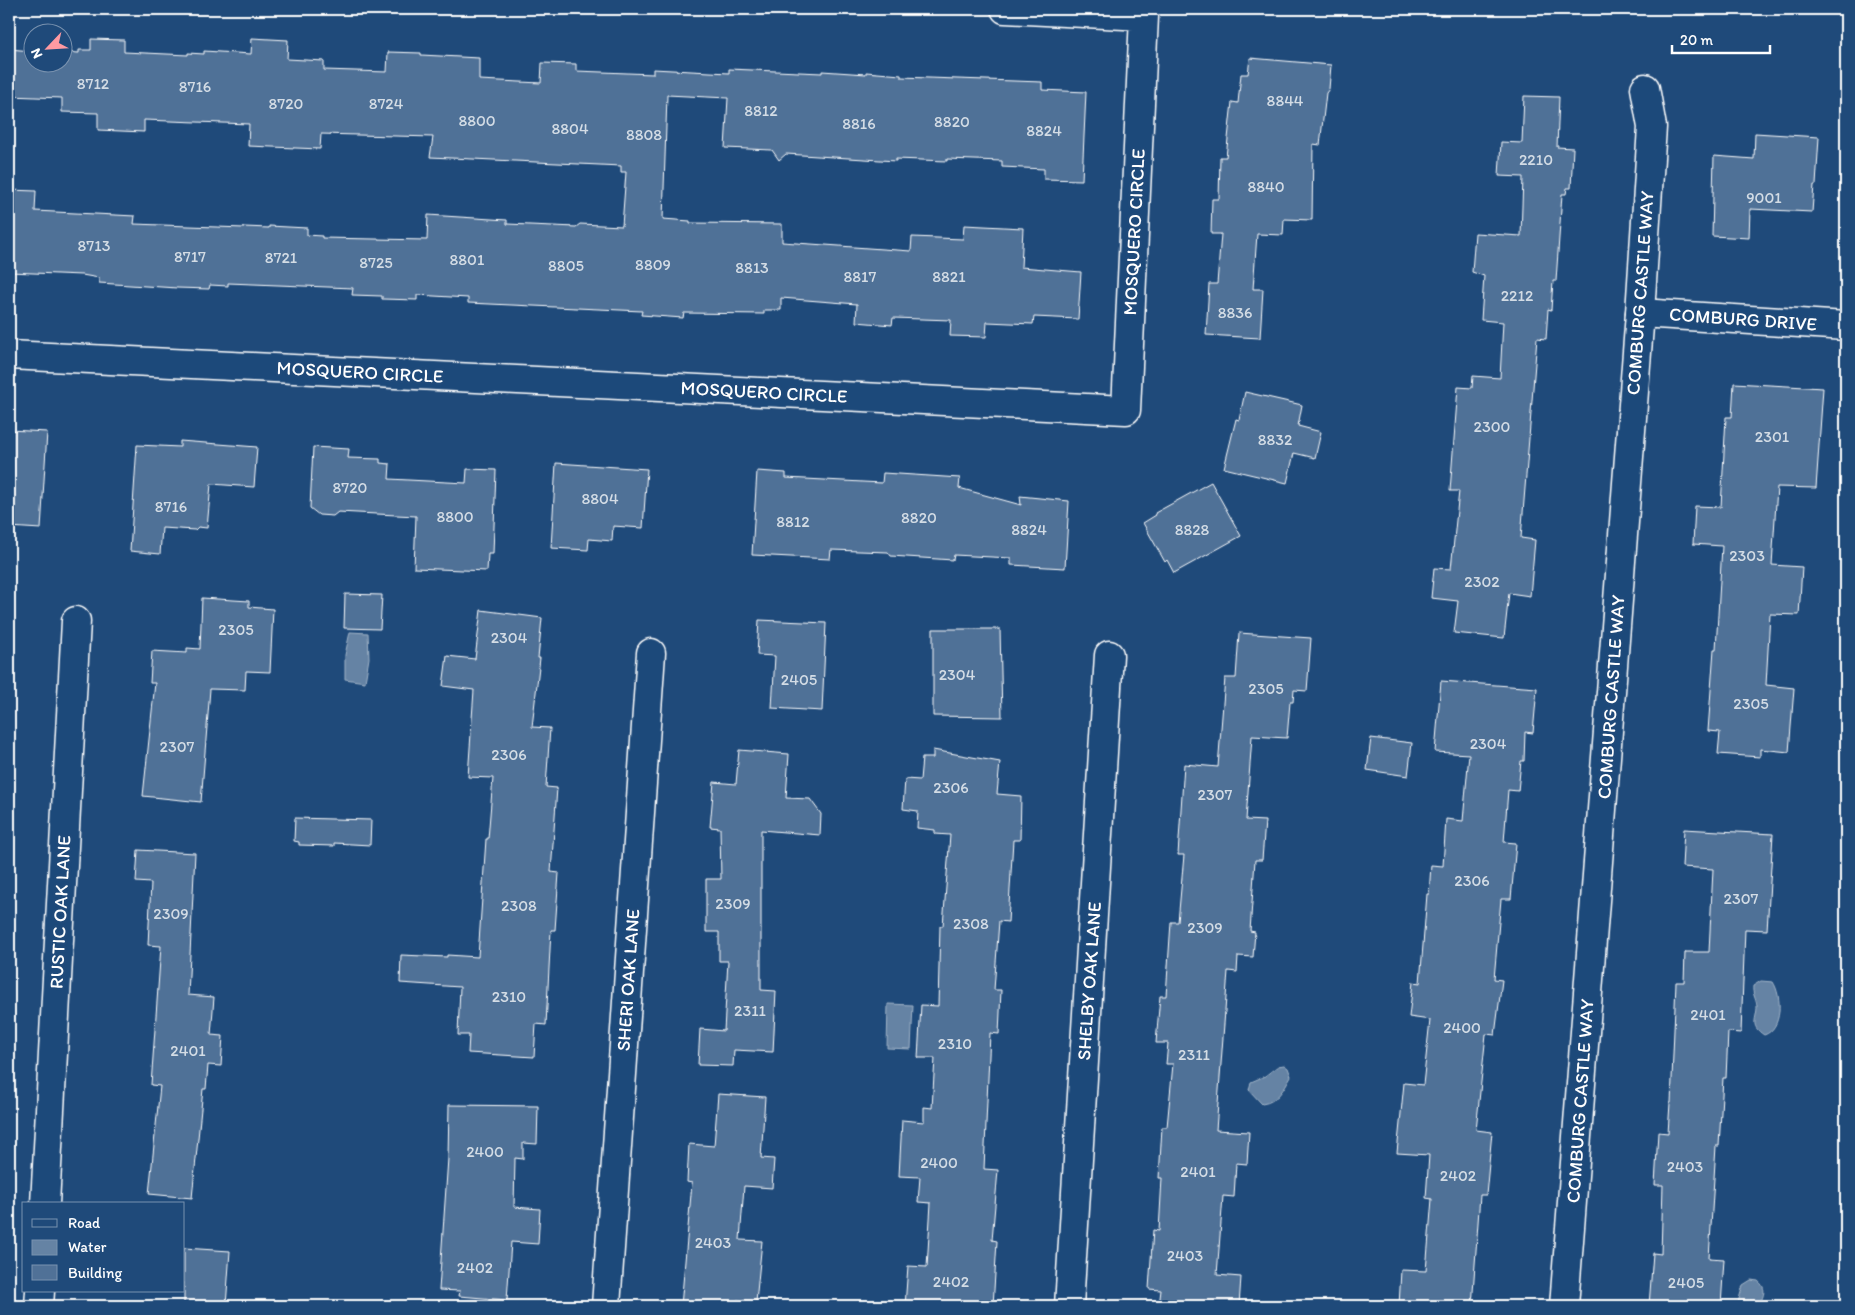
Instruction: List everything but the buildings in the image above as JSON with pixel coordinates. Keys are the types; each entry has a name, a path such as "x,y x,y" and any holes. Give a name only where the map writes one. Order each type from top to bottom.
{"street":[{"name":"MOSQUERO CIRCLE","path":"9,354 1126,410 1144,16 1005,9"},
{"name":"COMBURG CASTLE WAY","path":"1564,1306 1640,313 1652,127 1645,88"},
{"name":"COMBURG DRIVE","path":"1640,313 1846,326"},
{"name":"RUSTIC OAK LANE","path":"45,1202 76,621"},
{"name":"SHERI OAK LANE","path":"606,1306 651,653"},
{"name":"SHELBY OAK LANE","path":"1068,1306 1109,655"},
{"path":"39,1306 40,1292"}],"water":[{"path":"350,632 368,633 369,658 365,682 345,679 345,655"},
{"path":"1761,981 1773,982 1779,1003 1778,1019 1775,1026 1764,1035 1755,1025 1757,1006 1753,989 1753,986"},
{"path":"888,1004 913,1005 911,1049 887,1048"},
{"path":"1284,1065 1288,1068 1291,1076 1283,1090 1276,1097 1268,1103 1262,1104 1249,1090 1251,1082 1265,1076 1278,1066"},
{"path":"1751,1280 1758,1281 1764,1290 1759,1306 1737,1306 1743,1285"}]}
